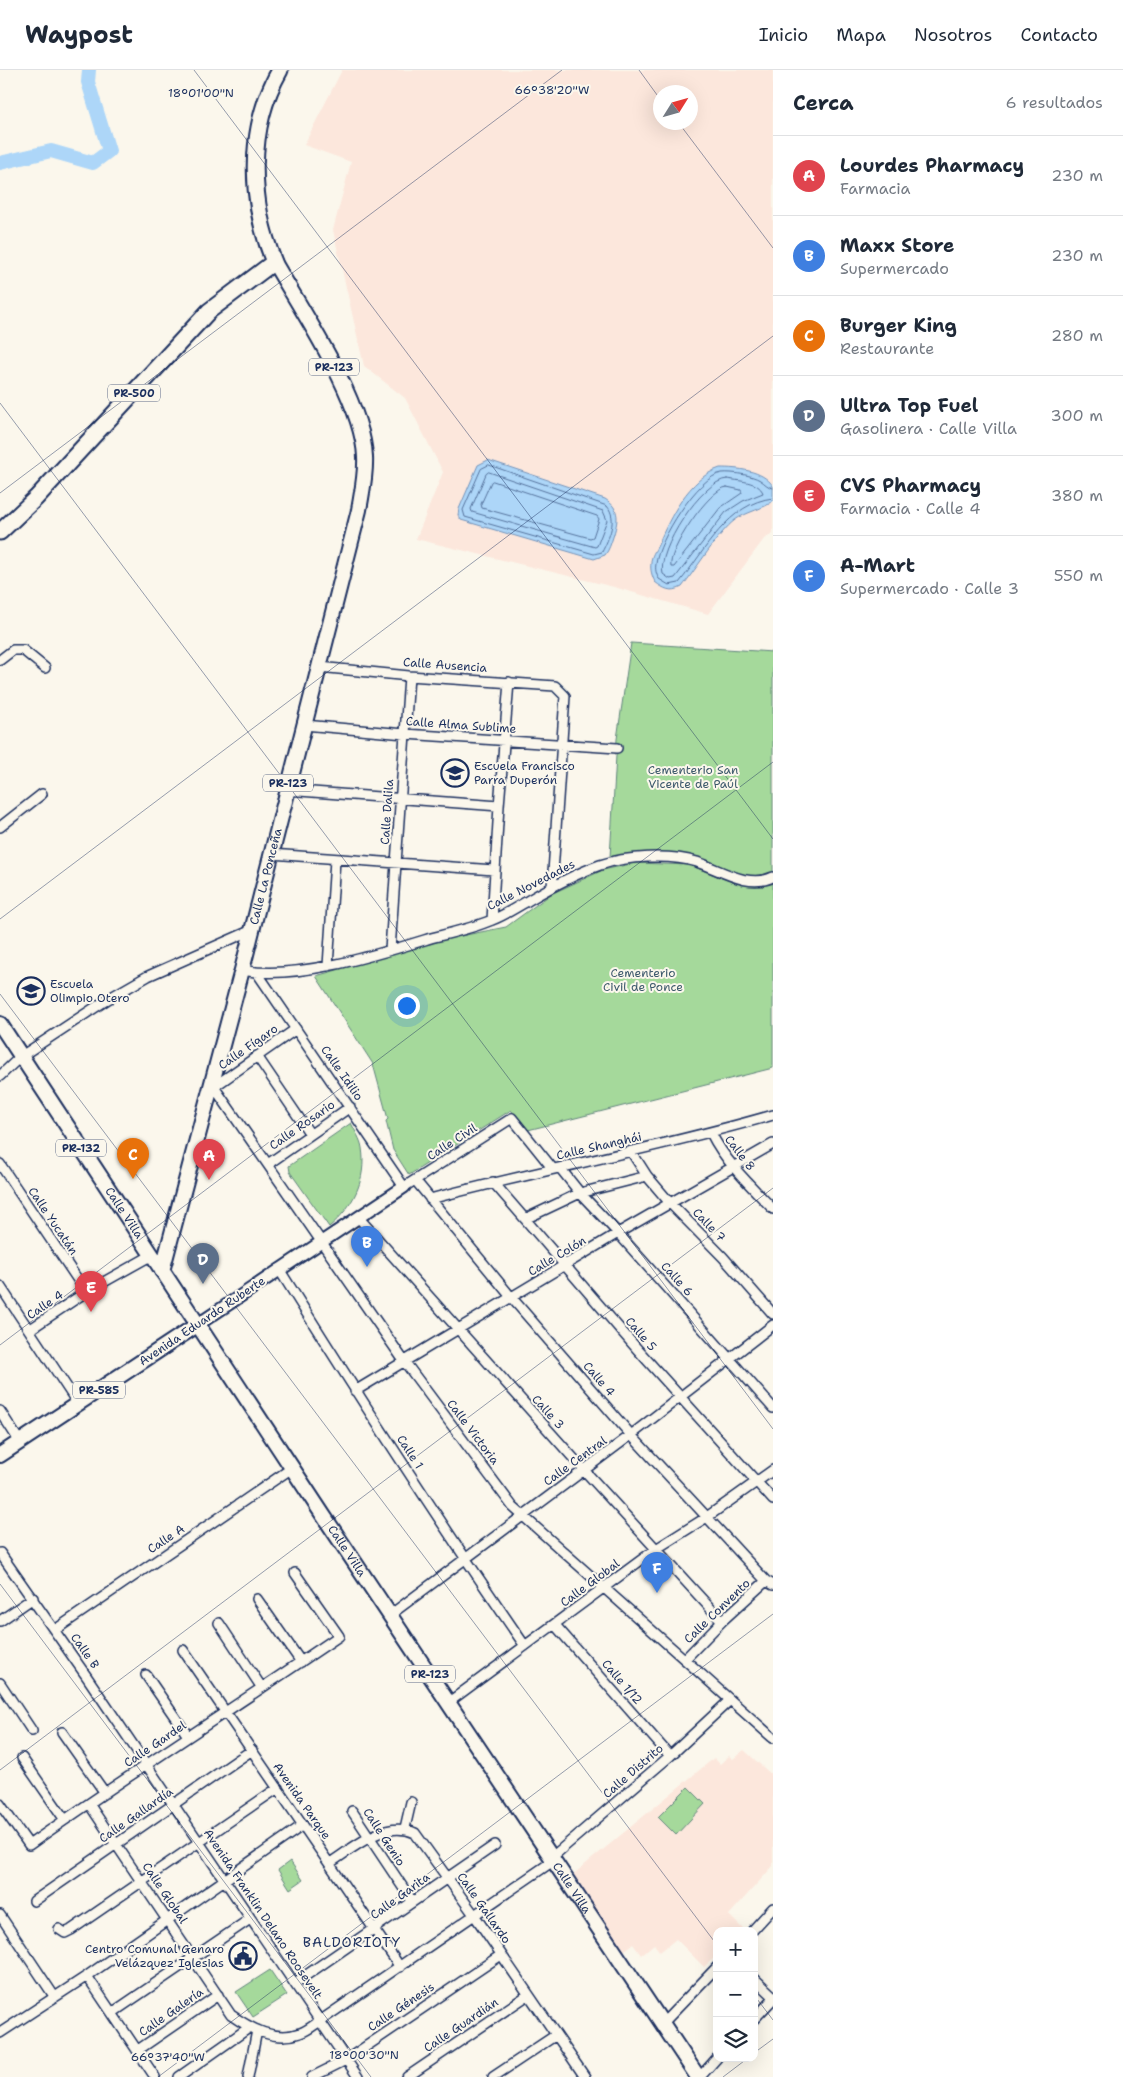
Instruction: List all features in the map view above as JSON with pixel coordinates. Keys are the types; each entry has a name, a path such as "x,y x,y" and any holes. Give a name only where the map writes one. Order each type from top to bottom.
{"highway":[{"name":"PR-123","path":"274,262 262,228 254,178 257,143 264,112 280,70"},
{"name":"PR-500","path":"0,532 36,498 209,310 274,262"}],"main road":[{"name":"Calle La Ponceña","path":"162,1271 213,1085 286,790 359,510 364,482 365,456 359,422 332,362 274,262"},
{"name":"Calle Villa","path":"0,1024 552,1860 699,2077"},
{"name":"Avenida Eduardo Ruberte","path":"0,1455 197,1325"}],"street":[{"path":"0,660 13,650 23,650 45,668"},
{"name":"Calle Ausencia","path":"319,667 409,676 555,686 565,696 562,744"},
{"name":"Calle Dalila","path":"390,950 409,676"},
{"path":"492,920 494,870 509,682"},
{"name":"Calle Alma Sublime","path":"304,725 405,734 617,748"},
{"path":"552,887 562,744"},
{"path":"286,790 499,806"},
{"path":"0,827 42,794"},
{"path":"270,854 494,870"},
{"name":"Calle Novedades","path":"242,970 258,974 328,966 390,950 492,920 552,887 601,865 642,857 696,862 728,875 750,881 767,880 773,877"},
{"path":"328,966 335,860"},
{"path":"0,1076 20,1057 108,999 148,976 252,930"},
{"name":"Calle Idilio","path":"258,974 404,1187"},
{"name":"Calle Fígaro","path":"213,1085 296,1029"},
{"path":"257,1056 310,1134"},
{"name":"Calle Victoria","path":"213,1085 404,1361 522,1516 773,1738"},
{"name":"Calle Rosario","path":"268,1164 350,1107"},
{"name":"Calle Shanghái","path":"430,1199 493,1182 711,1133 773,1115"},
{"name":"Calle Civil","path":"404,1187 512,1118"},
{"name":"Calle 6","path":"512,1118 618,1233 773,1408"},
{"name":"Calle 8","path":"711,1133 719,1150 732,1167 773,1209"},
{"name":"Calle Colón","path":"355,1391 566,1266 618,1233 773,1144"},
{"name":"Calle 7","path":"631,1151 670,1203 723,1257 773,1314"},
{"name":"Calle Yucatán","path":"0,1164 86,1292"},
{"path":"525,1219 580,1193 648,1176"},
{"name":"Calle 4","path":"415,1180 511,1297 631,1435 769,1583"},
{"name":"Calle 5","path":"493,1182 773,1500"},
{"name":"Avenida Eduardo Ruberte","path":"197,1325 404,1187"},
{"name":"Calle 3","path":"358,1217 722,1621"},
{"name":"Calle 4","path":"29,1330 86,1292 152,1255"},
{"name":"Calle 1","path":"279,1269 355,1391 465,1559 525,1646"},
{"path":"0,1286 78,1404"},
{"name":"Calle Central","path":"390,1615 631,1435 773,1325"},
{"path":"0,1411 20,1442"},
{"name":"Calle A","path":"55,1630 292,1468"},
{"name":"Calle Global","path":"449,1702 656,1549 707,1517 773,1470"},
{"name":"Calle B","path":"0,1553 33,1598 146,1765"},
{"name":"Calle Gardel","path":"0,1804 29,1845 339,1636 295,1574"},
{"name":"Calle Convento","path":"685,1659 722,1621 769,1583"},
{"path":"0,1621 33,1598"},
{"path":"257,1599 301,1662"},
{"path":"219,1624 262,1688"},
{"name":"Calle 1/12","path":"555,1625 670,1756"},
{"name":"Avenida Parque","path":"183,1650 400,1966"},
{"path":"146,1675 188,1736"},
{"path":"0,1683 32,1730"},
{"name":"Calle Distrito","path":"320,2021 475,1916 552,1860 670,1756 730,1700"},
{"path":"62,1732 105,1793"},
{"name":"Calle Gallardía","path":"34,1901 252,1750"},
{"path":"22,1758 65,1820"},
{"name":"Avenida Franklin Delano Roosevelt","path":"146,1765 358,2077"},
{"path":"59,1929 65,1932 71,1930 278,1788"},
{"path":"330,1863 370,1837 387,1830 405,1828 412,1802"},
{"name":"Calle Global","path":"89,1804 231,2015 254,2029 272,2036 289,2036 301,2033 320,2021"},
{"name":"Calle Genio","path":"352,1811 412,1902"},
{"path":"0,2033 87,1976 304,1825"},
{"name":"Calle Gallardo","path":"405,1828 415,1833 426,1845 556,2035 581,2076"},
{"name":"Calle Garita","path":"295,1983 494,1845"},
{"path":"756,1927 773,1908"},
{"path":"0,1915 54,1996"},
{"path":"112,2013 250,1919"},
{"name":"Calle Génesis","path":"312,2077 346,2060 501,1955"},
{"path":"662,2024 713,1971"},
{"path":"87,1976 155,2077"},
{"path":"756,2017 773,1998 758,1982"},
{"name":"Calle Guardián","path":"407,2077 528,1994"},
{"name":"Calle Galería","path":"138,2050 218,1995"},
{"path":"251,2077 254,2029"},
{"path":"179,2077 254,2029"},
{"path":"493,2077 556,2035"},
{"path":"699,2077 713,2062"}],"shaded area":[{"path":"342,70 773,70 773,534 764,539 708,614 614,587 416,539 443,472 405,398 364,366 333,230 351,162 304,145"},
{"path":"744,1750 773,1776 773,1866 729,1915 741,1927 713,1927 713,1959 704,1967 676,1939 660,1952 654,1944 641,1955 633,1944 620,1954 570,1877 714,1758 720,1764 729,1756 733,1759"}],"green space":[{"name":"Cementerio San Vicente de Paúl","path":"631,643 773,652 773,873 754,877 745,876 703,859 663,854 646,854 622,858 610,857 617,739"},
{"name":"Cementerio Civil de Ponce","path":"635,863 690,865 732,882 750,884 773,880 773,1068 528,1130 511,1110 409,1175 393,1150 386,1121 388,1119 373,1064 316,976 446,939 506,927 551,894 603,870"},
{"path":"351,1123 362,1148 363,1160 360,1182 345,1211 329,1227 290,1172 289,1166"},
{"path":"688,1787 705,1804 676,1835 658,1817"},
{"path":"290,1861 303,1880 290,1889 278,1870"},
{"path":"270,1970 287,1995 253,2017 236,1992"}],"water":[{"path":"488,460 605,499 610,503 616,511 617,521 609,549 605,555 594,559 461,520 458,515 459,509 478,465"},
{"path":"720,468 742,469 763,476 773,486 773,501 735,520 715,542 682,587 674,590 665,588 655,582 652,575 653,554 668,523 690,489 709,473"}],"waterway":[{"path":"0,163 51,151 93,163 109,151 88,82 89,70"}],"place":[{"name":"Escuela Francisco Parra Duperón","path":"455,773"},
{"name":"Escuela Olimpio Otero","path":"31,991"},
{"name":"Burger King","path":"133,1179"},
{"name":"Lourdes Pharmacy","path":"209,1180"},
{"name":"Maxx Store","path":"367,1267"},
{"name":"Ultra Top Fuel","path":"203,1284"},
{"name":"CVS Pharmacy","path":"91,1312"},
{"name":"A-Mart","path":"657,1593"},
{"name":"Centro Comunal Genaro Velázquez Iglesias","path":"243,1956"}],"district":[{"name":"BALDORIOTY","path":"352,1942"}]}
